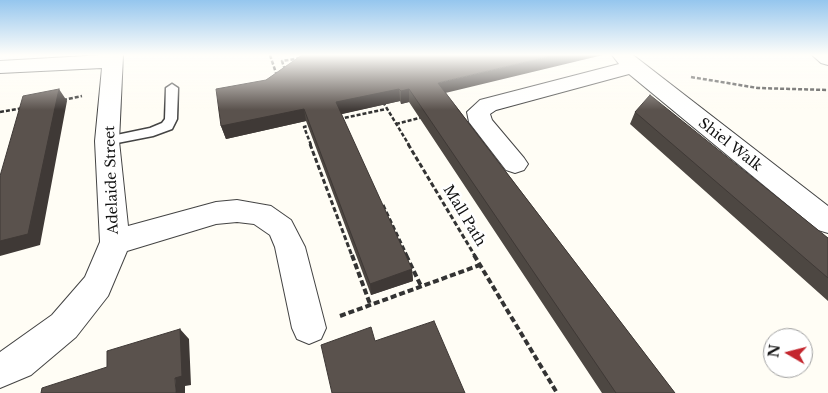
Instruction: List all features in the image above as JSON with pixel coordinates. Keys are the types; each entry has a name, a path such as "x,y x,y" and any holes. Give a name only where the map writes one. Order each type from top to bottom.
{"street":[{"name":"Adelaide Street","path":"0,370 18,362 64,326 97,286 114,242 107,141 113,73"},
{"path":"515,164 481,122 478,112 488,105 610,73"},
{"name":"Shiel Walk","path":"642,73 828,222"},
{"path":"114,242 216,213 237,211 261,214 281,228 290,247 309,328"}],"lane":[{"path":"107,141 153,132 167,126 171,119 172,88"}],"path":[{"path":"277,73 280,83"},
{"path":"665,73 758,88 828,90"},
{"path":"56,101 112,90"},
{"name":"Mall Path","path":"382,101 557,393"},
{"path":"0,112 28,107"},
{"path":"333,120 366,115 386,108"},
{"path":"396,124 424,117"},
{"path":"342,118 347,127"},
{"path":"314,125 304,127 370,304"},
{"path":"380,198 421,286"},
{"path":"309,328 480,265"}],"building":[{"path":"276,73 478,73 438,83 675,393 616,393 409,89 401,91 399,89 336,102 412,269 370,284 304,109 221,126 216,89 266,80"},
{"path":"59,89 28,234 0,241 0,176 23,96"},
{"path":"650,95 828,238 828,278 635,112"},
{"path":"434,321 465,393 332,393 321,345 371,327 375,341"},
{"path":"180,329 182,376 175,378 176,393 41,393 42,388 107,367 107,351"}]}
